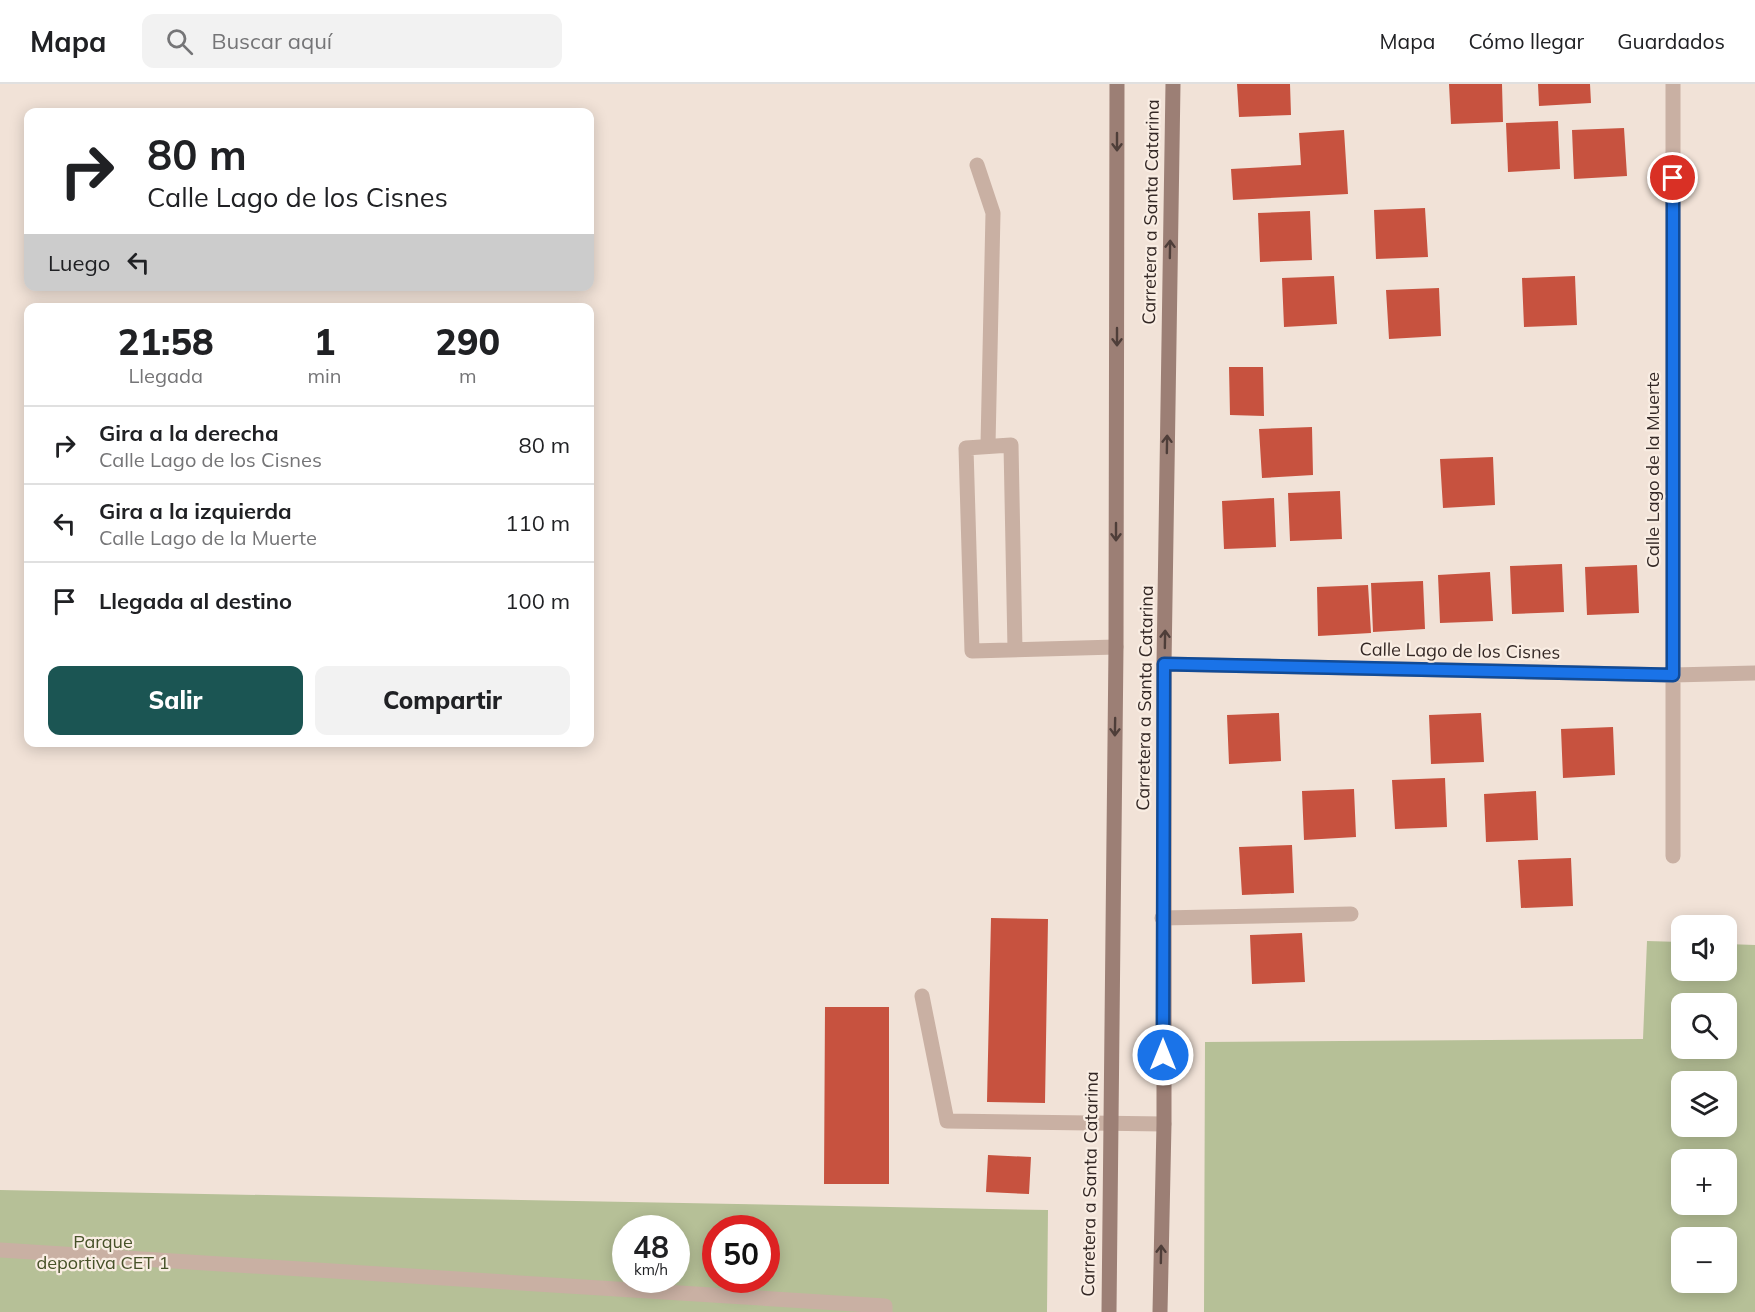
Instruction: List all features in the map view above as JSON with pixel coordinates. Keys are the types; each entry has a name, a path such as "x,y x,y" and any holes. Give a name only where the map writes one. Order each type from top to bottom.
{"main road":[{"name":"Carretera a Santa Catarina","path":"1108,1312 1116,647 1117,84"},
{"name":"Carretera a Santa Catarina","path":"1160,1312 1164,1124 1162,918 1164,664 1173,84"}],"street":[{"name":"Calle Lago de la Muerte","path":"1673,84 1673,856"},
{"path":"977,165 993,213 988,445"},
{"path":"1015,649 1011,444 966,447 972,651 1116,647"},
{"name":"Calle Lago de los Cisnes","path":"1164,664 1673,675 1755,674"},
{"path":"1162,918 1351,914"},
{"path":"922,996 947,1121 1164,1124"},
{"path":"0,1250 885,1306 885,1312"}],"green space":[{"path":"1647,941 1671,942 1671,981 1737,981 1737,944 1755,945 1755,1312 1204,1312 1205,1042 1643,1039"},
{"name":"Parque deportiva CET 1","path":"0,1190 1048,1210 1047,1312 0,1312"}],"building":[{"path":"1237,84 1290,84 1291,115 1239,117"},
{"path":"1449,84 1502,84 1503,122 1451,124"},
{"path":"1538,84 1590,84 1591,103 1539,106"},
{"path":"1558,121 1560,169 1508,172 1506,123"},
{"path":"1624,128 1627,176 1574,179 1572,130"},
{"path":"1344,130 1348,194 1233,200 1231,169 1301,165 1299,133"},
{"path":"1425,208 1428,257 1376,259 1374,210"},
{"path":"1310,211 1312,260 1260,262 1258,213"},
{"path":"1334,276 1337,324 1284,327 1282,278"},
{"path":"1575,276 1577,325 1524,327 1522,278"},
{"path":"1439,288 1441,336 1389,339 1386,290"},
{"path":"1229,367 1263,367 1264,416 1230,415"},
{"path":"1312,427 1313,475 1262,478 1259,429"},
{"path":"1493,457 1495,505 1443,508 1440,459"},
{"path":"1340,491 1342,539 1290,541 1288,493"},
{"path":"1274,498 1276,547 1224,549 1222,501"},
{"path":"1562,564 1564,612 1512,614 1510,566"},
{"path":"1637,565 1639,613 1587,615 1585,567"},
{"path":"1490,572 1493,621 1440,623 1438,575"},
{"path":"1423,581 1425,629 1373,632 1371,583"},
{"path":"1368,585 1371,633 1318,636 1317,587"},
{"path":"1279,713 1281,761 1229,764 1227,715"},
{"path":"1481,713 1484,762 1431,764 1429,715"},
{"path":"1613,727 1615,775 1563,778 1561,729"},
{"path":"1445,778 1447,827 1395,829 1392,780"},
{"path":"1354,789 1356,837 1304,840 1302,791"},
{"path":"1536,791 1538,840 1486,842 1484,794"},
{"path":"1292,845 1294,893 1242,895 1239,847"},
{"path":"1571,858 1573,906 1521,908 1518,860"},
{"path":"991,918 1048,919 1045,1103 987,1102"},
{"path":"1302,933 1305,982 1252,984 1250,935"},
{"path":"825,1007 889,1007 889,1184 824,1184"},
{"path":"988,1155 1031,1157 1029,1194 986,1192"}],"route":[{"path":"1163,1055 1164,664 1673,675 1673,178"}]}
